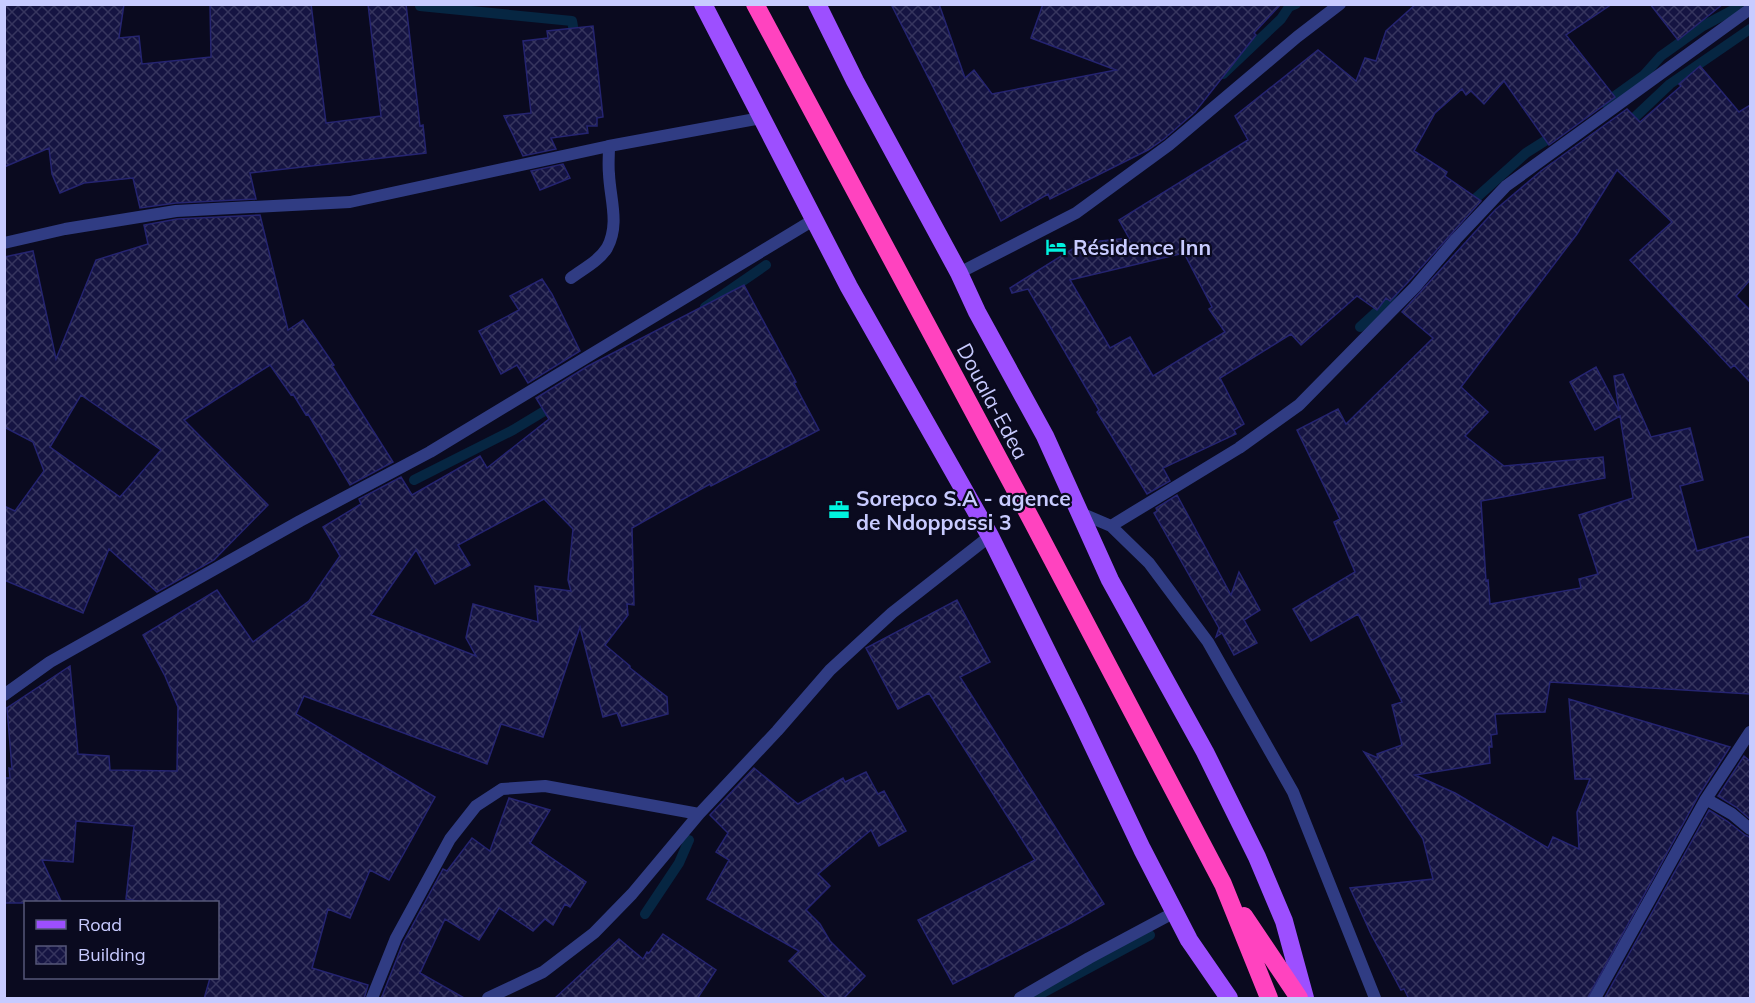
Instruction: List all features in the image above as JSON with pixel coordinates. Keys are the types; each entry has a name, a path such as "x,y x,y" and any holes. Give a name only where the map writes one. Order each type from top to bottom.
{"highway":[{"name":"Douala-Edea","path":"755,4 1223,884 1299,999"},
{"name":"Douala-Edea","path":"1223,884 1269,999"}],"main road":[{"path":"703,4 849,287 990,536 1142,849 1189,940 1229,999"},
{"path":"817,4 855,81 960,273 977,312 1045,436 1110,580 1205,752 1257,856 1284,921 1305,999"}],"street":[{"path":"960,273 1076,213 1169,146 1297,37 1340,4"},
{"path":"1111,526 1239,448 1299,405 1415,287 1506,186 1750,9"},
{"path":"4,243 65,228 176,211 350,201 609,146 761,118"},
{"path":"571,278 595,261 607,248 614,228 614,203 609,176 609,146"},
{"path":"4,695 61,656 300,521 430,452 814,219"},
{"path":"1078,512 1111,526 1149,563 1208,642 1287,782 1375,999"},
{"path":"488,999 543,972 594,933 632,894 699,814 777,731 830,670 892,613 990,536"},
{"path":"1595,999 1706,799 1750,732"},
{"path":"372,999 396,938 450,839 476,806 502,789 545,786 699,814"},
{"path":"1706,799 1732,814 1750,829"},
{"path":"1020,999 1089,958 1175,912"}],"building":[{"path":"4,4 124,4 119,38 139,36 142,64 211,57 210,4 311,4 326,123 381,116 368,4 406,4 420,126 423,125 426,153 250,173 256,199 176,203 140,208 133,178 84,183 60,193 52,174 49,148 4,167"},
{"path":"891,4 939,4 965,78 974,70 992,94 1116,70 1031,38 1043,4 1281,4 1254,33 1256,35 1195,112 1164,139 1148,150 1050,199 1048,194 1001,221"},
{"path":"1416,4 1612,4 1566,35 1615,97 1549,145 1504,81 1484,104 1471,91 1466,95 1462,89 1435,113 1414,151 1447,172 1445,176 1481,201 1390,301 1386,298 1377,310 1357,296 1301,345 1291,334 1220,378 1244,424 1234,430 1236,434 1163,468 1170,481 1147,494 1097,412 1099,410 1028,289 1012,293 1010,288 1082,243 1129,238 1119,220 1248,140 1235,116 1318,50 1356,81 1365,58 1376,61 1386,31","holes":["1184,253 1212,307 1209,309 1225,332 1153,376 1130,337 1110,348 1070,280"]},
{"path":"1650,4 1723,4 1678,40"},
{"path":"593,26 603,117 597,118 597,126 587,126 588,133 551,138 556,149 523,156 504,116 531,113 523,41 548,38 547,31"},
{"path":"1700,66 1739,112 1750,105 1750,280 1736,296 1750,310 1750,382 1734,365 1731,368 1630,260 1672,222 1617,170 1577,234 1461,387 1488,412 1465,436 1504,466 1603,457 1605,478 1481,501 1486,581 1488,580 1490,604 1581,588 1579,579 1598,574 1579,515 1633,498 1620,416 1595,430 1570,382 1596,367 1619,411 1614,376 1623,374 1651,437 1690,428 1703,480 1680,486 1697,551 1750,536 1750,694 1550,682 1545,712 1495,714 1497,734 1491,735 1490,763 1415,775 1455,793 1548,848 1553,837 1579,849 1577,812 1590,779 1575,779 1569,699 1730,747 1699,795 1587,999 1409,999 1404,989 1401,990 1371,934 1350,888 1433,879 1423,839 1364,752 1378,758 1377,754 1402,745 1392,705 1402,702 1358,614 1311,641 1293,609 1355,572 1334,522 1340,519 1297,430 1338,409 1346,424 1433,338 1402,312 1495,210 1541,171 1627,109 1640,122"},
{"path":"563,164 570,178 540,190 531,171"},
{"path":"260,215 288,330 303,320 334,365 332,366 393,462 350,485 308,414 306,415 270,365 184,420 268,505 214,560 157,592 109,549 83,613 4,580 4,506 15,511 44,471 33,442 4,427 4,257 33,251 56,359 96,260 148,244 144,225 177,219","holes":["81,395 161,450 120,497 50,447"]},
{"path":"542,279 552,294 580,351 528,383 517,365 501,374 479,331 519,310 510,296"},
{"path":"744,285 819,430 711,486 710,484 632,528 634,605 627,604 628,615 605,645 667,697 668,714 622,726 617,713 603,717 580,627 543,737 501,724 487,764 304,696 296,714 435,797 389,880 370,870 350,918 328,909 312,968 368,985 364,999 204,999 210,979 219,979 219,901 126,899 134,826 76,821 73,862 42,860 61,901 4,903 4,778 10,778 9,768 12,769 7,708 70,666 78,754 109,756 110,770 177,771 178,707 165,676 143,635 217,590 253,642 309,601 340,556 323,527 361,504 359,499 401,477 412,495 480,456 487,468 549,419 536,398 588,366","holes":["544,499 573,529 568,580 571,591 535,586 538,622 473,604 466,638 476,656 371,615 416,550 435,584 470,565 458,545"]},
{"path":"1177,495 1231,595 1239,572 1260,610 1244,620 1257,643 1234,655 1222,633 1216,637 1219,628 1154,513 1157,511 1156,508"},
{"path":"957,600 990,662 960,677 1104,904 953,984 918,920 1035,860 929,693 898,709 866,648"},
{"path":"1744,756 1750,761 1750,819 1718,796"},
{"path":"754,768 798,804 843,778 845,782 866,772 878,794 884,791 906,831 879,846 871,830 818,874 830,886 806,910 820,924 830,941 865,976 843,999 828,999 789,961 799,951 707,899 729,860 716,852 728,833 710,815"},
{"path":"509,798 550,810 530,843 586,882 570,907 565,904 553,925 545,919 533,931 499,908 479,940 445,919 420,973 466,999 381,999 403,943 443,869 447,871 472,838 490,851"},
{"path":"1709,810 1750,837 1750,999 1604,999"},
{"path":"663,934 716,970 697,999 554,999 619,939 643,959"}],"waterway":[{"path":"1223,74 1281,19 1289,7 1296,4"},
{"path":"1605,103 1644,75 1661,56 1739,4"},
{"path":"420,6 572,21 574,32"},
{"path":"1635,117 1670,84 1750,29"},
{"path":"1466,207 1526,153 1556,134"},
{"path":"705,307 766,265"},
{"path":"1360,327 1382,307 1396,289"},
{"path":"414,480 513,430 556,404"},
{"path":"645,914 679,863 689,840"},
{"path":"1033,998 1150,935"}],"place":[{"name":"Résidence Inn","path":"1056,247"},
{"name":"Sorepco S.A - agence de Ndoppassi 3","path":"839,510"}]}
